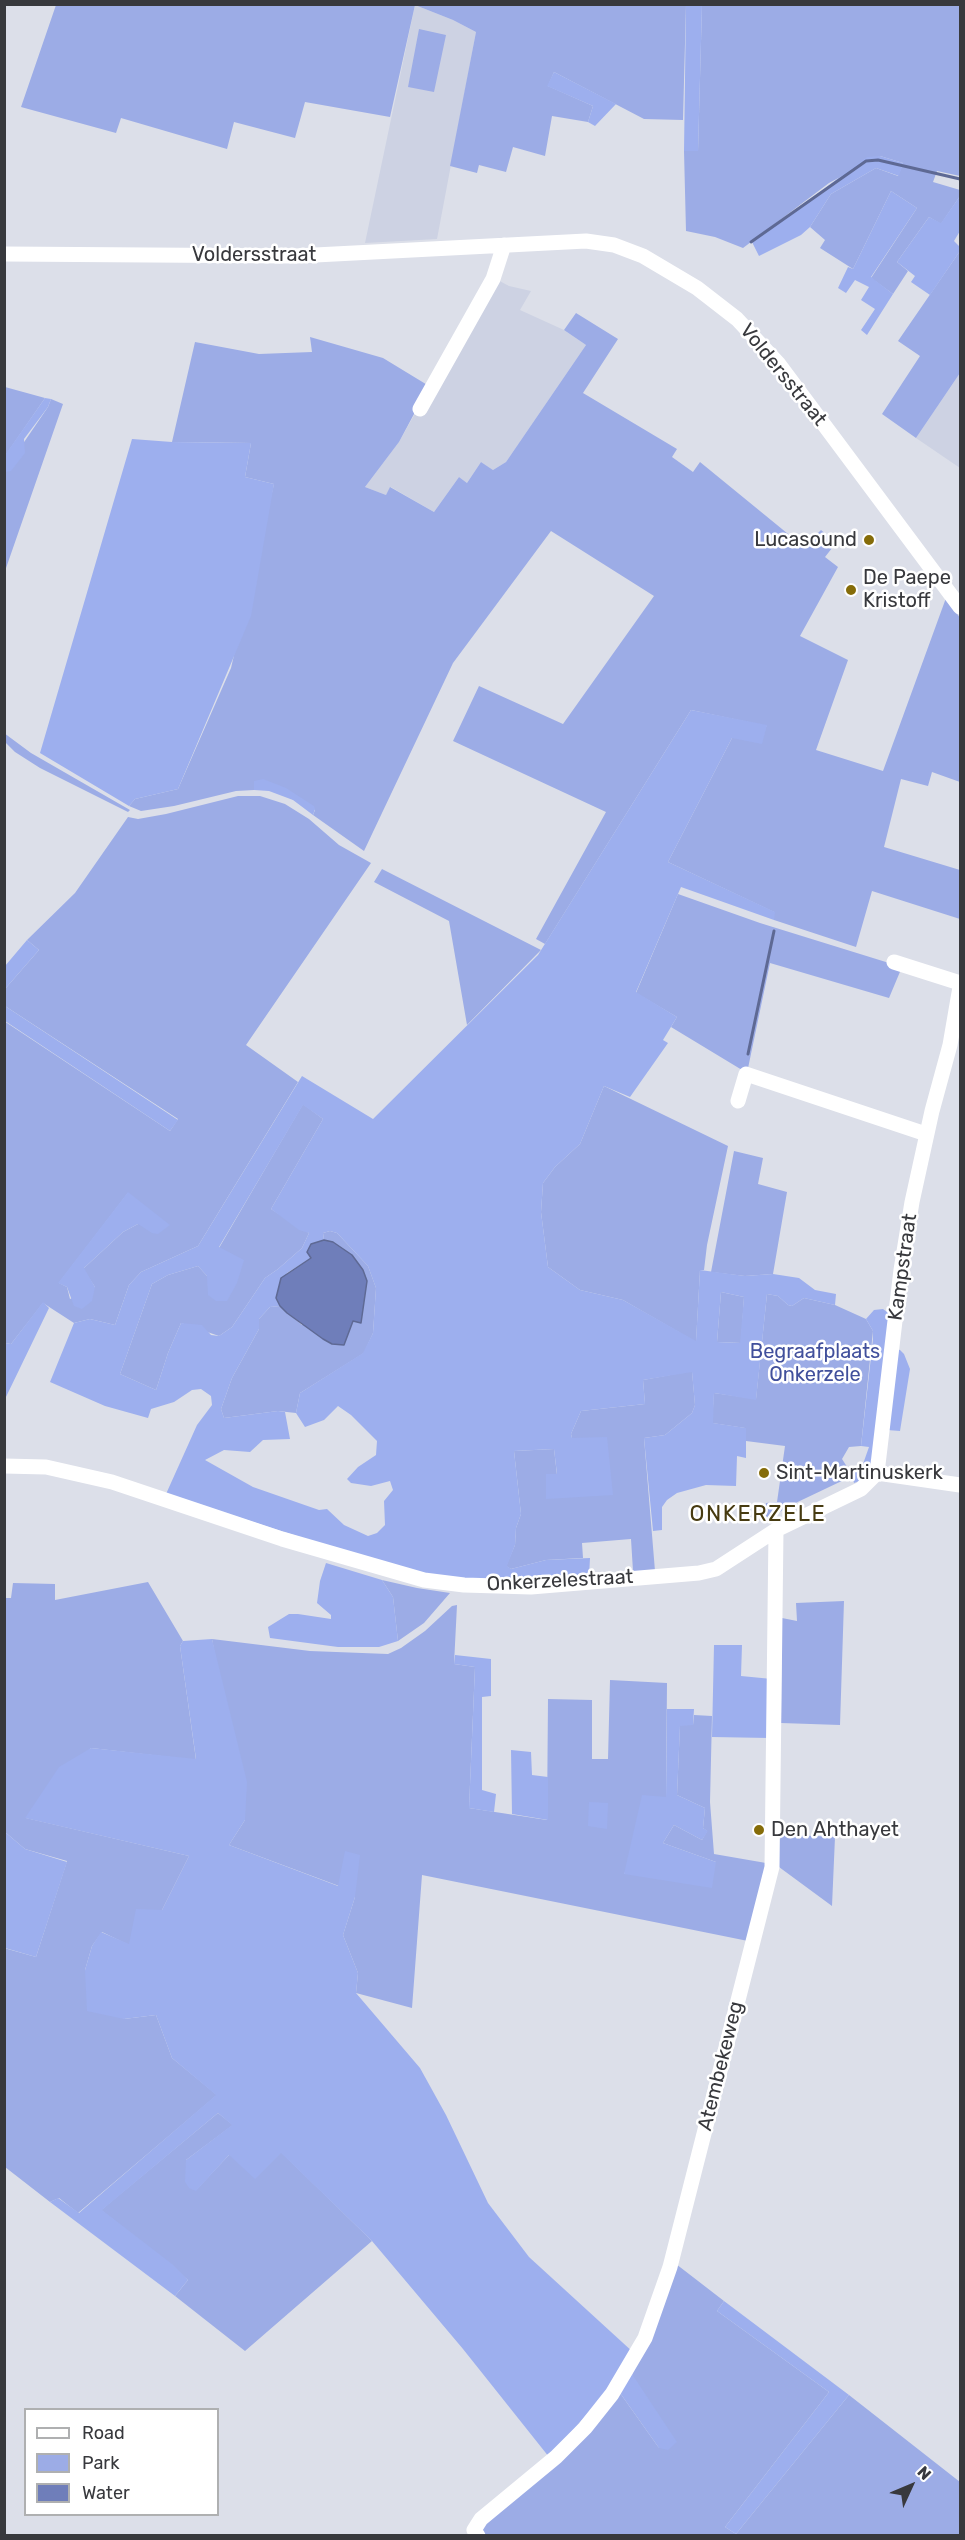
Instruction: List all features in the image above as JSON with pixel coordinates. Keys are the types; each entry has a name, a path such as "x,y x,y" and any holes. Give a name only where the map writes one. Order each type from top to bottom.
{"street":[{"name":"Voldersstraat","path":"4,254 296,256 586,241 614,245 643,256 697,288 737,319 778,363 960,607"},
{"path":"420,409 493,279 504,245"},
{"name":"Kampstraat","path":"877,1473 901,1270 912,1202 926,1134 950,1045 960,985 894,962"},
{"path":"738,1101 746,1074 926,1134"},
{"name":"Onkerzelestraat","path":"4,1466 46,1467 112,1482 324,1552 424,1580 464,1586 531,1587 709,1571 722,1566 776,1530 861,1489 877,1473"},
{"path":"877,1473 960,1485"},
{"name":"Atembekeweg","path":"476,2533 481,2519 563,2450 585,2428 612,2394 645,2338 670,2266 771,1867 776,1530"}],"shaded area":[{"path":"415,5 476,32 437,239 365,243"},
{"path":"686,5 702,5 698,151 684,151"},
{"path":"554,72 616,104 595,126 588,122 593,106 547,86"},
{"path":"880,156 903,163 899,176 876,168 831,194 810,227 801,235 759,256 752,242 867,157"},
{"path":"891,191 917,208 871,277 893,294 867,335 861,330 875,309 861,300 869,287 855,280 846,293 838,288 848,267 853,269"},
{"path":"960,196 960,231 954,241 960,247 960,251 930,295 911,282 915,276 897,262 929,217 941,223"},
{"path":"492,277 509,286 531,291 520,310 564,330 586,345 506,462 493,470 481,462 467,483 459,477 434,512 391,487 386,495 365,487 399,442"},
{"path":"960,373 960,468 916,438"},
{"path":"45,398 51,399 48,407 24,439 25,453 11,471 5,472 5,455"},
{"path":"132,439 251,443 245,477 274,484 251,616 178,789 135,799 129,806 40,753"},
{"path":"691,710 767,725 762,744 732,738 668,862 775,912 774,920 681,887 636,992 677,1017 663,1040 668,1043 630,1097 604,1086 580,1144 555,1167 543,1183 541,1212 548,1267 580,1290 623,1300 696,1341 700,1270 745,1276 773,1274 799,1278 815,1290 836,1294 835,1305 804,1298 792,1306 778,1296 767,1294 756,1400 714,1393 713,1423 746,1428 746,1458 737,1456 736,1486 706,1485 677,1493 662,1507 662,1530 653,1531 644,1438 665,1435 692,1413 695,1405 692,1372 643,1380 645,1404 581,1411 571,1434 572,1438 607,1437 613,1495 546,1499 546,1474 557,1474 554,1449 514,1451 521,1514 516,1528 515,1545 507,1566 511,1569 546,1560 590,1558 589,1577 527,1584 440,1582 166,1494 197,1425 212,1405 211,1396 201,1389 192,1390 174,1402 151,1409 148,1418 105,1406 50,1382 74,1323 90,1319 115,1325 129,1285 141,1272 198,1246 302,1076 373,1119 538,955","holes":["303,1105 323,1119 271,1209 299,1230 309,1233 302,1248 265,1278 232,1327 219,1336 211,1335 202,1325 181,1323 156,1390 120,1374 152,1284 168,1275 198,1266 207,1276 208,1295 216,1301 227,1301 237,1283 244,1260 219,1247","330,1231 337,1233 368,1266 376,1288 373,1333 363,1353 300,1393 296,1413 305,1427 324,1420 338,1406 351,1415 377,1441 376,1455 358,1467 347,1479 351,1483 371,1486 390,1481 393,1490 384,1501 385,1525 377,1533 368,1536 344,1525 327,1509 319,1510 253,1487 205,1460 224,1450 250,1452 263,1440 290,1439 285,1412 224,1418 221,1409 232,1378 259,1329 259,1319 270,1307 280,1306 276,1298 287,1273 311,1258 308,1252 311,1244 324,1240 323,1233","721,1292 744,1297 740,1343 717,1342"]},
{"path":"263,779 286,788 314,806 313,815 293,800 269,791 254,790 254,781"},
{"path":"27,940 39,950 5,989 5,966"},
{"path":"5,1006 178,1120 170,1131 5,1021"},
{"path":"128,1192 170,1225 158,1234 138,1224 123,1232 84,1268 95,1287 92,1301 82,1309 74,1306 67,1287 58,1283"},
{"path":"43,1302 49,1308 5,1399 5,1343 11,1344"},
{"path":"883,1309 891,1315 889,1346 904,1354 910,1369 900,1431 887,1430 882,1473 854,1483 852,1475 863,1464 869,1447 861,1446 873,1339 873,1331 866,1319 874,1310"},
{"path":"326,1563 382,1580 393,1597 398,1641 379,1647 338,1647 270,1638 268,1627 289,1614 331,1619 331,1615 317,1603 320,1581"},
{"path":"212,1639 247,1782 245,1820 229,1845 338,1886 345,1851 360,1855 355,1897 343,1935 358,1973 356,1993 420,2068 446,2115 488,2203 529,2257 634,2353 612,2386 549,2457 463,2349 372,2241 281,2153 255,2179 229,2155 196,2191 189,2188 185,2182 186,2160 232,2125 218,2113 102,2210 172,2264 188,2280 175,2296 50,2202 58,2198 79,2213 216,2095 172,2058 156,2015 124,2019 87,2011 85,1970 92,1946 101,1932 129,1944 136,1909 162,1910 189,1856 25,1818 59,1767 91,1748 196,1759 180,1646 183,1641"},
{"path":"714,1645 742,1645 741,1676 772,1679 770,1738 712,1737"},
{"path":"455,1655 491,1659 491,1696 482,1697 482,1790 496,1794 494,1812 469,1808 475,1667 454,1664"},
{"path":"667,1709 694,1709 693,1725 680,1726 677,1795 705,1808 703,1828 708,1831 702,1840 674,1825 663,1843 716,1862 712,1888 624,1874 642,1795 666,1797"},
{"path":"511,1750 531,1752 532,1775 548,1777 548,1820 512,1814"},
{"path":"589,1802 608,1803 607,1829 588,1826"},
{"path":"5,1832 25,1849 67,1862 36,1957 5,1948"},
{"path":"724,2301 849,2395 736,2534 725,2527 829,2392 717,2311"},
{"path":"632,2374 677,2442 668,2450 659,2448 620,2393"}],"green space":[{"path":"56,5 415,5 390,117 305,102 295,138 234,122 227,149 121,118 116,133 21,107"},
{"path":"415,5 686,5 683,120 644,119 554,72 548,86 593,106 588,122 552,116 545,156 513,147 506,172 479,165 477,173 450,166 476,32"},
{"path":"702,5 960,5 960,176 937,171 933,182 960,190 960,196 941,224 929,217 897,262 908,271 893,294 871,278 917,208 891,191 853,269 820,248 825,240 810,227 831,194 876,168 898,176 903,163 880,156 829,183 743,248 715,237 686,231 684,151 698,151"},
{"path":"419,29 446,35 434,92 408,87"},
{"path":"960,251 960,373 916,438 882,414 920,356 898,341"},
{"path":"576,313 618,339 583,393 677,449 672,457 693,472 700,462 804,547 821,530 836,543 825,557 838,567 800,636 848,660 816,750 883,771 946,598 960,618 960,782 932,772 928,786 901,779 884,847 960,870 960,919 872,891 856,947 774,920 774,912 668,862 732,738 767,726 691,710 545,944 536,939 606,812 453,741 479,686 563,724 654,596 551,531 453,663 364,851 313,815 315,810 254,781 254,790 236,791 174,806 141,811 129,806 135,799 178,789 231,668 274,484 245,477 251,443 172,442 195,342 259,354 312,352 310,337 383,358 429,386 399,442 365,487 386,495 390,487 434,512 459,477 467,483 481,462 493,470 506,462 586,345 564,330"},
{"path":"5,387 45,398 5,456"},
{"path":"51,399 63,404 5,571 5,470 48,407"},
{"path":"4,733 31,753 130,810 128,812 40,768 15,752 5,742"},
{"path":"238,796 260,796 285,804 309,819 339,845 371,863 246,1045 298,1082 198,1246 141,1272 129,1285 115,1325 90,1319 74,1323 43,1303 11,1344 5,1343 4,1021 170,1131 178,1119 5,1006 5,989 39,950 27,940 75,893 128,817 138,819","holes":["128,1193 138,1224 123,1232 83,1269 95,1287 70,1299 67,1287 59,1283"]},
{"path":"382,869 541,950 467,1025 449,921 374,882"},
{"path":"678,894 760,923 902,967 889,998 770,963 747,1073 671,1027 677,1017 636,993"},
{"path":"604,1086 728,1146 707,1245 704,1270 700,1270 696,1342 623,1300 580,1290 548,1267 541,1212 543,1183 555,1167 580,1144"},
{"path":"303,1104 323,1119 271,1209 309,1233 302,1248 265,1278 232,1327 219,1336 181,1323 156,1390 120,1374 152,1284 168,1275 198,1266 207,1276 219,1248"},
{"path":"734,1151 763,1158 758,1184 787,1192 773,1274 745,1276 711,1272"},
{"path":"330,1231 337,1233 368,1266 376,1288 373,1333 364,1353 300,1393 296,1413 278,1411 224,1418 221,1409 232,1378 259,1329 259,1319 270,1307 280,1306 302,1325 353,1320 361,1323 367,1281 333,1242 324,1240 323,1233"},
{"path":"721,1292 744,1297 741,1343 717,1342"},
{"name":"Begraafplaats Onkerzele","path":"767,1294 778,1296 792,1306 804,1298 835,1305 866,1319 873,1331 861,1446 849,1447 842,1459 851,1473 846,1479 785,1508 766,1523 762,1523 766,1503 777,1502 785,1446 746,1441 745,1428 712,1423 714,1393 756,1399"},
{"path":"692,1371 695,1405 692,1413 665,1435 644,1438 655,1571 633,1571 631,1539 582,1543 583,1558 546,1560 511,1569 506,1566 515,1545 516,1528 521,1514 514,1451 554,1449 557,1475 612,1495 572,1438 571,1434 581,1411 645,1404 643,1380"},
{"path":"382,1580 450,1593 424,1623 398,1641 393,1597"},
{"path":"148,1582 183,1641 180,1646 196,1760 91,1748 26,1818 189,1856 162,1910 129,1945 102,1932 92,1946 85,1970 124,2019 156,2015 172,2058 217,2095 78,2213 59,2198 50,2202 5,2167 4,1948 36,1957 67,1861 25,1849 5,1832 5,1598 11,1598 13,1583 55,1584 55,1600"},
{"path":"844,1601 840,1725 781,1723 782,1618 797,1621 796,1603"},
{"path":"457,1605 454,1664 475,1667 469,1808 547,1820 548,1699 592,1700 592,1759 608,1759 610,1680 667,1683 666,1797 624,1874 716,1862 663,1843 674,1825 702,1840 707,1831 703,1828 705,1808 677,1795 680,1725 693,1725 694,1715 712,1716 710,1802 714,1854 766,1863 748,1941 422,1875 412,2008 356,1993 358,1973 343,1935 355,1897 339,1886 229,1845 245,1820 212,1639 310,1651 388,1654 425,1631 452,1606"},
{"path":"777,1834 835,1837 832,1906 779,1867"},
{"path":"218,2113 233,2125 186,2160 196,2190 229,2155 281,2152 372,2241 245,2351 175,2296 188,2280 101,2210"},
{"path":"676,2264 724,2301 717,2311 829,2392 725,2527 736,2534 849,2395 960,2482 960,2535 484,2536 481,2531 483,2522 620,2393 659,2448 632,2374"}],"water":[{"path":"324,1240 333,1242 352,1255 363,1270 367,1281 361,1323 353,1321 344,1345 332,1344 323,1339 287,1313 276,1298 281,1278 311,1258 307,1252 311,1244"}],"waterway":[{"path":"751,242 866,161 878,160 960,179"},
{"path":"748,1054 774,931"}],"place":[{"name":"Lucasound","path":"869,540"},
{"name":"De Paepe Kristoff","path":"851,590"},
{"name":"Sint-Martinuskerk","path":"764,1473"},
{"name":"Den Ahthayet","path":"759,1830"}],"district":[{"name":"ONKERZELE","path":"758,1515"}]}
